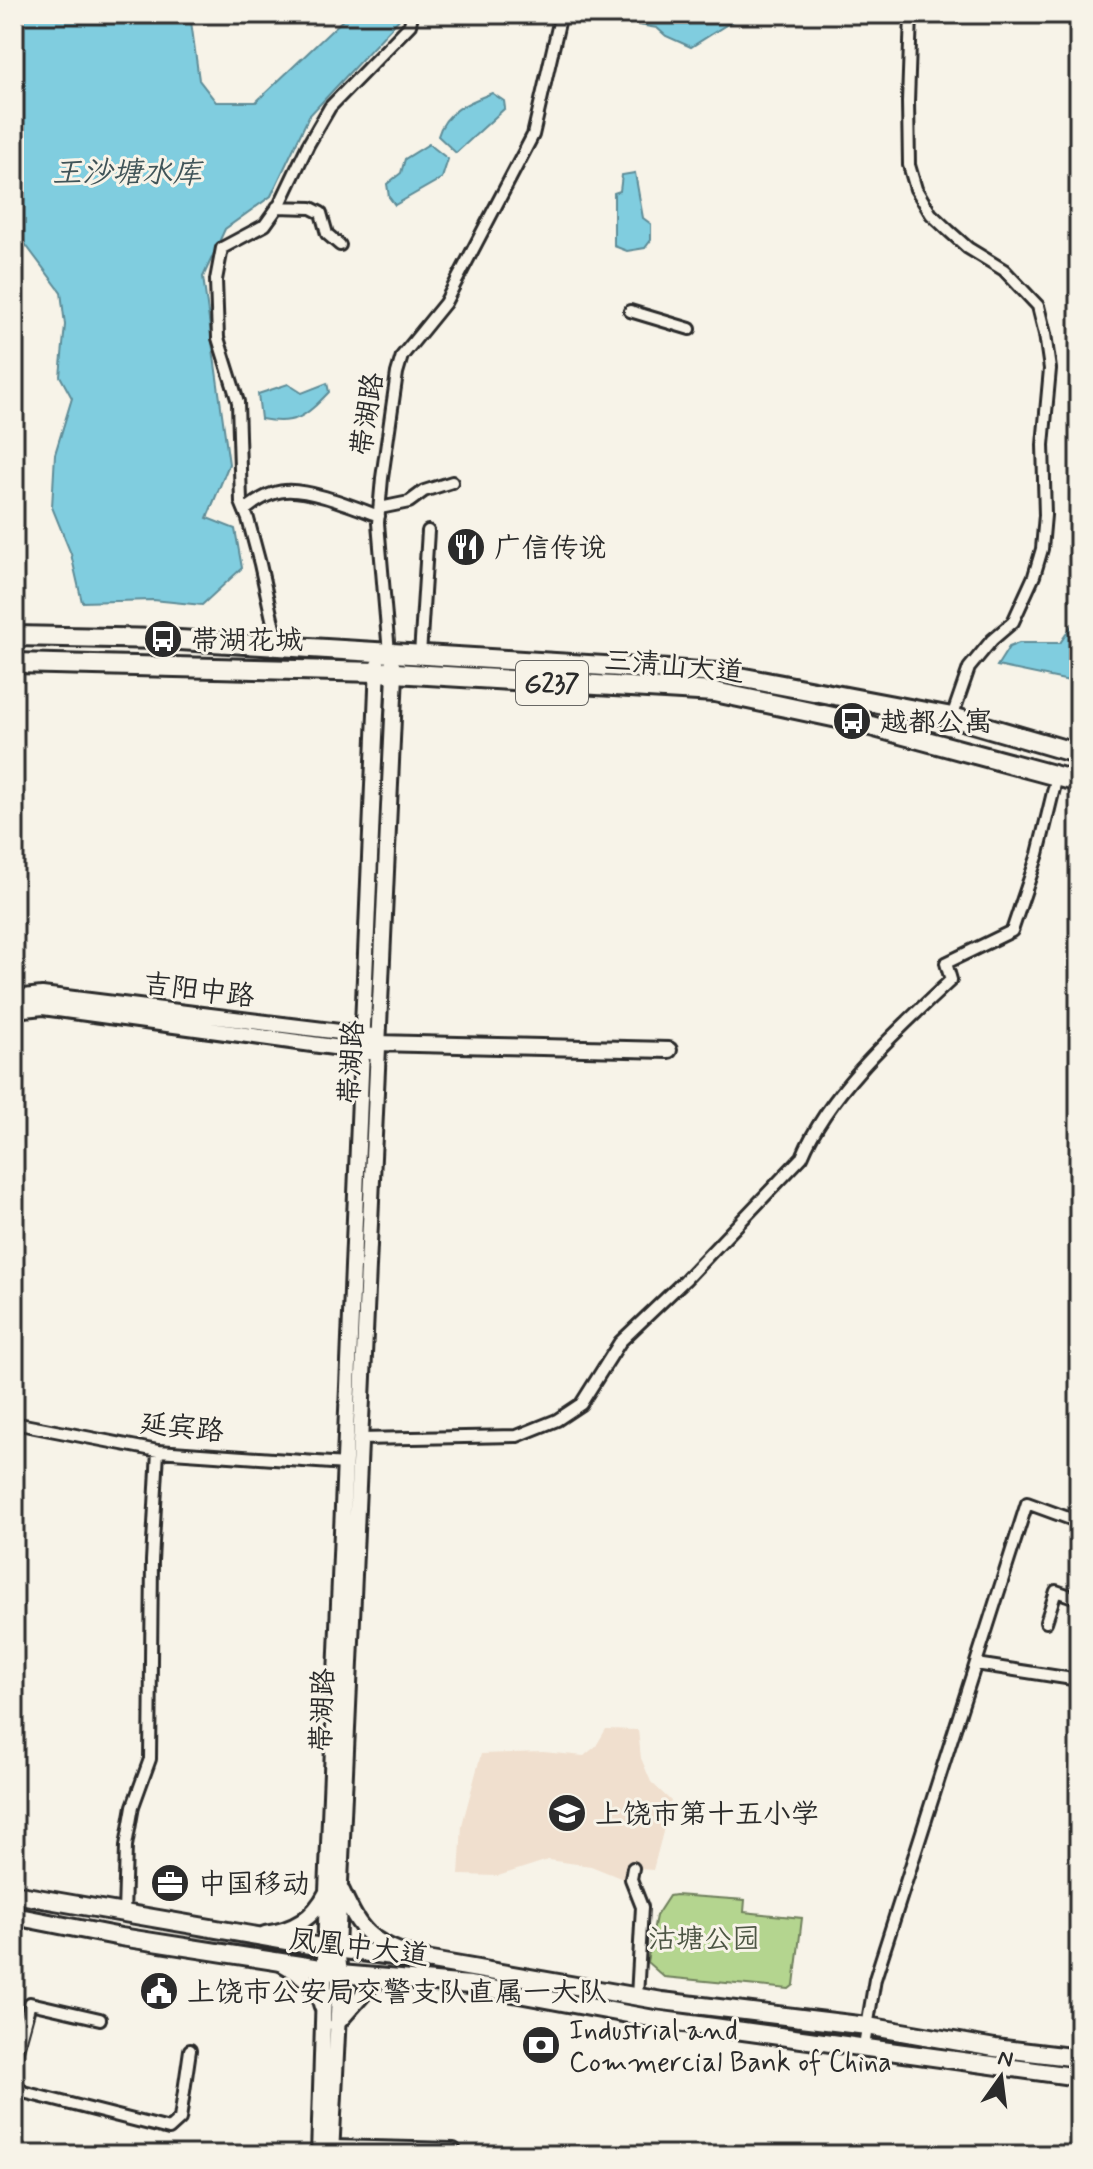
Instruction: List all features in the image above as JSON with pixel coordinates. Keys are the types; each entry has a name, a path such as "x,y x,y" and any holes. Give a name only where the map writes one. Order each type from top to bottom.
{"highway":[{"name":"三清山大道","path":"14,636 163,639 718,673 952,717 1079,754"},
{"name":"三清山大道","path":"14,663 386,673 715,692 852,721 1079,782"}],"main road":[{"name":"带湖路","path":"334,1890 359,1439 386,673 384,653"},
{"name":"吉阳中路","path":"14,998 42,995 371,1044"},
{"name":"吉阳中路","path":"14,1010 43,1007 371,1044 669,1050"},
{"name":"带湖路","path":"319,2155 333,1972 346,1464 371,1044"},
{"path":"253,1935 286,1931 303,1922 334,1890 361,1929 381,1944 426,1960"},
{"name":"凤凰中大道","path":"14,1894 637,1997 867,2026 995,2048 1079,2058"},
{"name":"凤凰中大道","path":"14,1916 333,1972 470,1985 655,2019 1079,2077"},
{"path":"281,1963 307,1979 320,1998 330,2023 372,1984 390,1977"},
{"name":"带湖路","path":"330,2023 331,2150"}],"street":[{"path":"278,646 263,574 241,502 238,402 218,338 216,280 222,248 265,225 330,107 410,25 412,14"},
{"name":"带湖路","path":"384,653 379,512 397,373 402,356 445,303 533,135 561,14"},
{"path":"911,14 909,165 916,189 936,219 968,248 1004,270 1038,306 1050,369 1043,445 1042,549 1034,576 1013,622 992,640 969,668 952,717"},
{"path":"277,207 311,208 321,213 327,234 340,245"},
{"path":"630,311 690,329"},
{"path":"245,510 257,501 285,491 324,497 379,512 452,482"},
{"path":"420,655 428,531"},
{"path":"359,1439 517,1436 557,1420 581,1404 620,1342 685,1280 802,1157 811,1134 864,1065 951,980 946,963 1012,931 1038,854 1057,776"},
{"name":"延宾路","path":"14,1423 158,1451 346,1464"},
{"path":"124,1914 133,1806 150,1759 152,1561 158,1451"},
{"path":"864,2046 875,1979 1027,1503 1079,1522"},
{"path":"1046,1622 1056,1591 1079,1599"},
{"path":"976,1664 1079,1680"},
{"path":"633,1868 631,1879 642,1907 643,1924 637,1964 640,1981 637,1997"},
{"path":"14,2061 30,2003 100,2019"},
{"path":"14,2081 23,2092 169,2129 180,2119 190,2050"},
{"path":"331,2150 454,2149"}],"shaded area":[{"name":"上饶市第十五小学","path":"606,1729 638,1730 641,1758 651,1782 671,1801 653,1870 626,1868 628,1881 591,1866 548,1860 498,1876 459,1875 462,1825 481,1754 543,1752 584,1756 596,1746"}],"green space":[{"name":"沽塘公园","path":"669,1896 745,1900 744,1912 802,1918 794,1985 789,1989 664,1977 647,1962 656,1916"}],"water":[{"name":"王沙塘水库","path":"14,14 190,14 199,80 216,102 256,102 349,14 404,14 309,116 271,196 225,229 203,277 229,464 207,518 235,529 242,568 202,605 153,600 82,602 71,554 52,507 55,454 72,398 60,376 65,325 61,292 14,229"},
{"path":"627,14 739,14 691,47 666,36 657,28 626,23"},
{"path":"492,93 504,101 505,108 456,153 438,136 441,127 459,108"},
{"path":"429,144 448,159 442,178 395,205 389,197 387,184 401,173 405,159"},
{"path":"635,173 643,218 651,224 651,240 645,248 627,251 614,246 614,193 620,191 622,175"},
{"path":"327,383 329,392 300,417 283,421 261,419 258,394 288,384 302,393"},
{"path":"1079,615 1079,683 997,666 1009,647 1019,643 1060,643"}],"place":[{"name":"广信传说","path":"466,547"},
{"name":"带湖花城","path":"163,639"},
{"name":"越都公寓","path":"852,721"},
{"name":"上饶市第十五小学","path":"567,1813"},
{"name":"中国移动","path":"170,1883"},
{"name":"上饶市公安局交警支队直属一大队","path":"159,1991"},
{"name":"Industrial and Commercial Bank of China","path":"541,2045"}]}
